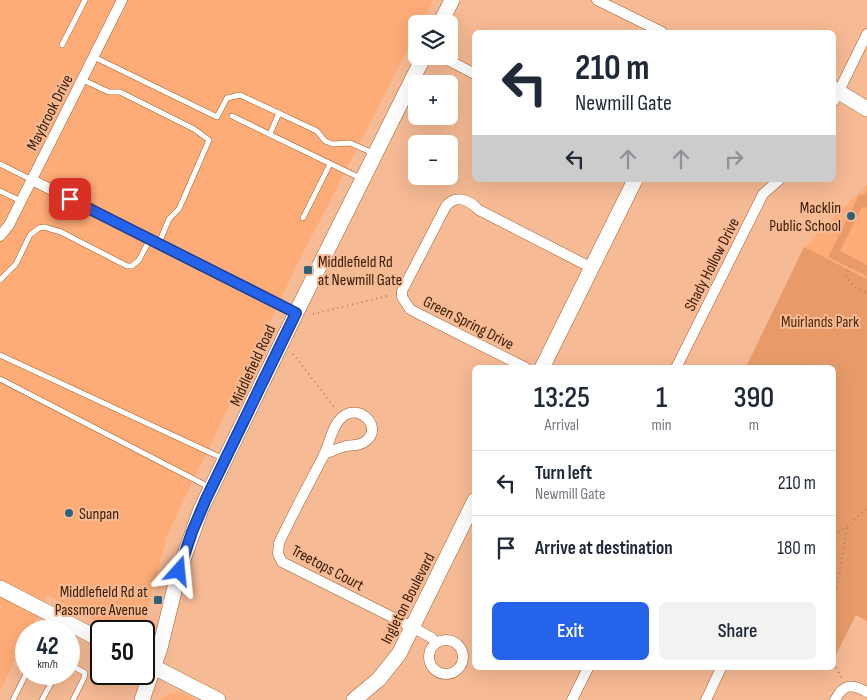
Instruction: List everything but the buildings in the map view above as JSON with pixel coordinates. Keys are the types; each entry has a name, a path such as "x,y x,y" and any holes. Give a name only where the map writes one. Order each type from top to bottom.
{"main road":[{"path":"444,15 452,0"},
{"name":"Middlefield Road","path":"155,655 160,648 184,554 211,488 420,65"},
{"path":"836,94 867,109"},
{"path":"544,365 634,182"},
{"name":"Ingleton Boulevard","path":"354,700 372,686 388,669 398,654 472,506"},
{"path":"0,588 90,634"},
{"path":"155,668 218,700"},
{"name":"Middlefield Road","path":"142,700 144,685"}],"street":[{"name":"Maybrook Drive","path":"0,236 9,225 21,202 122,0"},
{"path":"597,0 658,30"},
{"path":"836,92 867,34"},
{"path":"458,65 472,72"},
{"path":"32,180 296,313"},
{"name":"Shady Hollow Drive","path":"678,365 763,194 777,182"},
{"name":"Green Spring Drive","path":"520,365 410,309 402,297 404,287 446,206 451,201 464,199 473,203 480,210 592,268"},
{"name":"Treetops Court","path":"324,454 346,446 358,445 368,440 372,433 369,419 364,414 357,412 346,414 336,425 324,454 278,543 278,554 282,562 412,627"},
{"path":"412,627 432,638 436,643"},
{"path":"572,700 587,670"},
{"path":"706,700 720,670"},
{"path":"835,700 838,694 846,688 855,686 867,692"}],"lane":[{"path":"62,45 85,0"},
{"path":"94,57 217,117 227,98 240,95 317,130 325,141 333,144 350,144 375,154"},
{"path":"0,280 16,264 30,235 39,228 44,227 61,232 128,266 132,266 154,241 169,219 179,210 209,140 194,129 120,92 109,92 83,80"},
{"path":"270,134 279,113"},
{"path":"232,116 363,179"},
{"path":"0,164 32,180"},
{"path":"303,218 330,164"},
{"path":"0,191 21,202"},
{"path":"0,355 226,460"},
{"path":"0,379 211,488"},
{"path":"53,620 55,616"},
{"path":"73,700 84,678 85,673 80,670"},
{"path":"13,700 20,685"},
{"path":"42,700 50,685"}],"path":[{"path":"850,266 846,273 848,279 856,289 867,293"},
{"path":"313,314 387,296"},
{"path":"293,354 335,408"},
{"path":"836,533 847,527 867,508"},
{"path":"836,591 847,527"},
{"path":"836,667 846,688"}],"shaded area":[{"path":"0,0 433,0 426,15 408,15 408,49 297,265 167,535 145,620 94,620 48,595 36,620 15,620 15,660 0,691"},
{"name":"Macklin Public School","path":"867,185 867,279 804,247"},
{"path":"171,693 182,693 196,700 159,700"}],"green space":[{"path":"867,189 867,207 862,207 840,251 867,265 867,276 828,257 859,195 865,194"},
{"name":"Muirlands Park","path":"804,247 867,279 867,621 856,615 836,655 836,365 747,365"}],"place":[{"name":"Macklin Public School","path":"851,216"},
{"name":"Middlefield Rd at Newmill Gate","path":"308,270"},
{"name":"Sunpan","path":"69,513"},
{"name":"Middlefield Rd at Passmore Avenue","path":"158,600"}],"route":[{"path":"70,199 296,313 206,499 192,532 179,571"}]}
